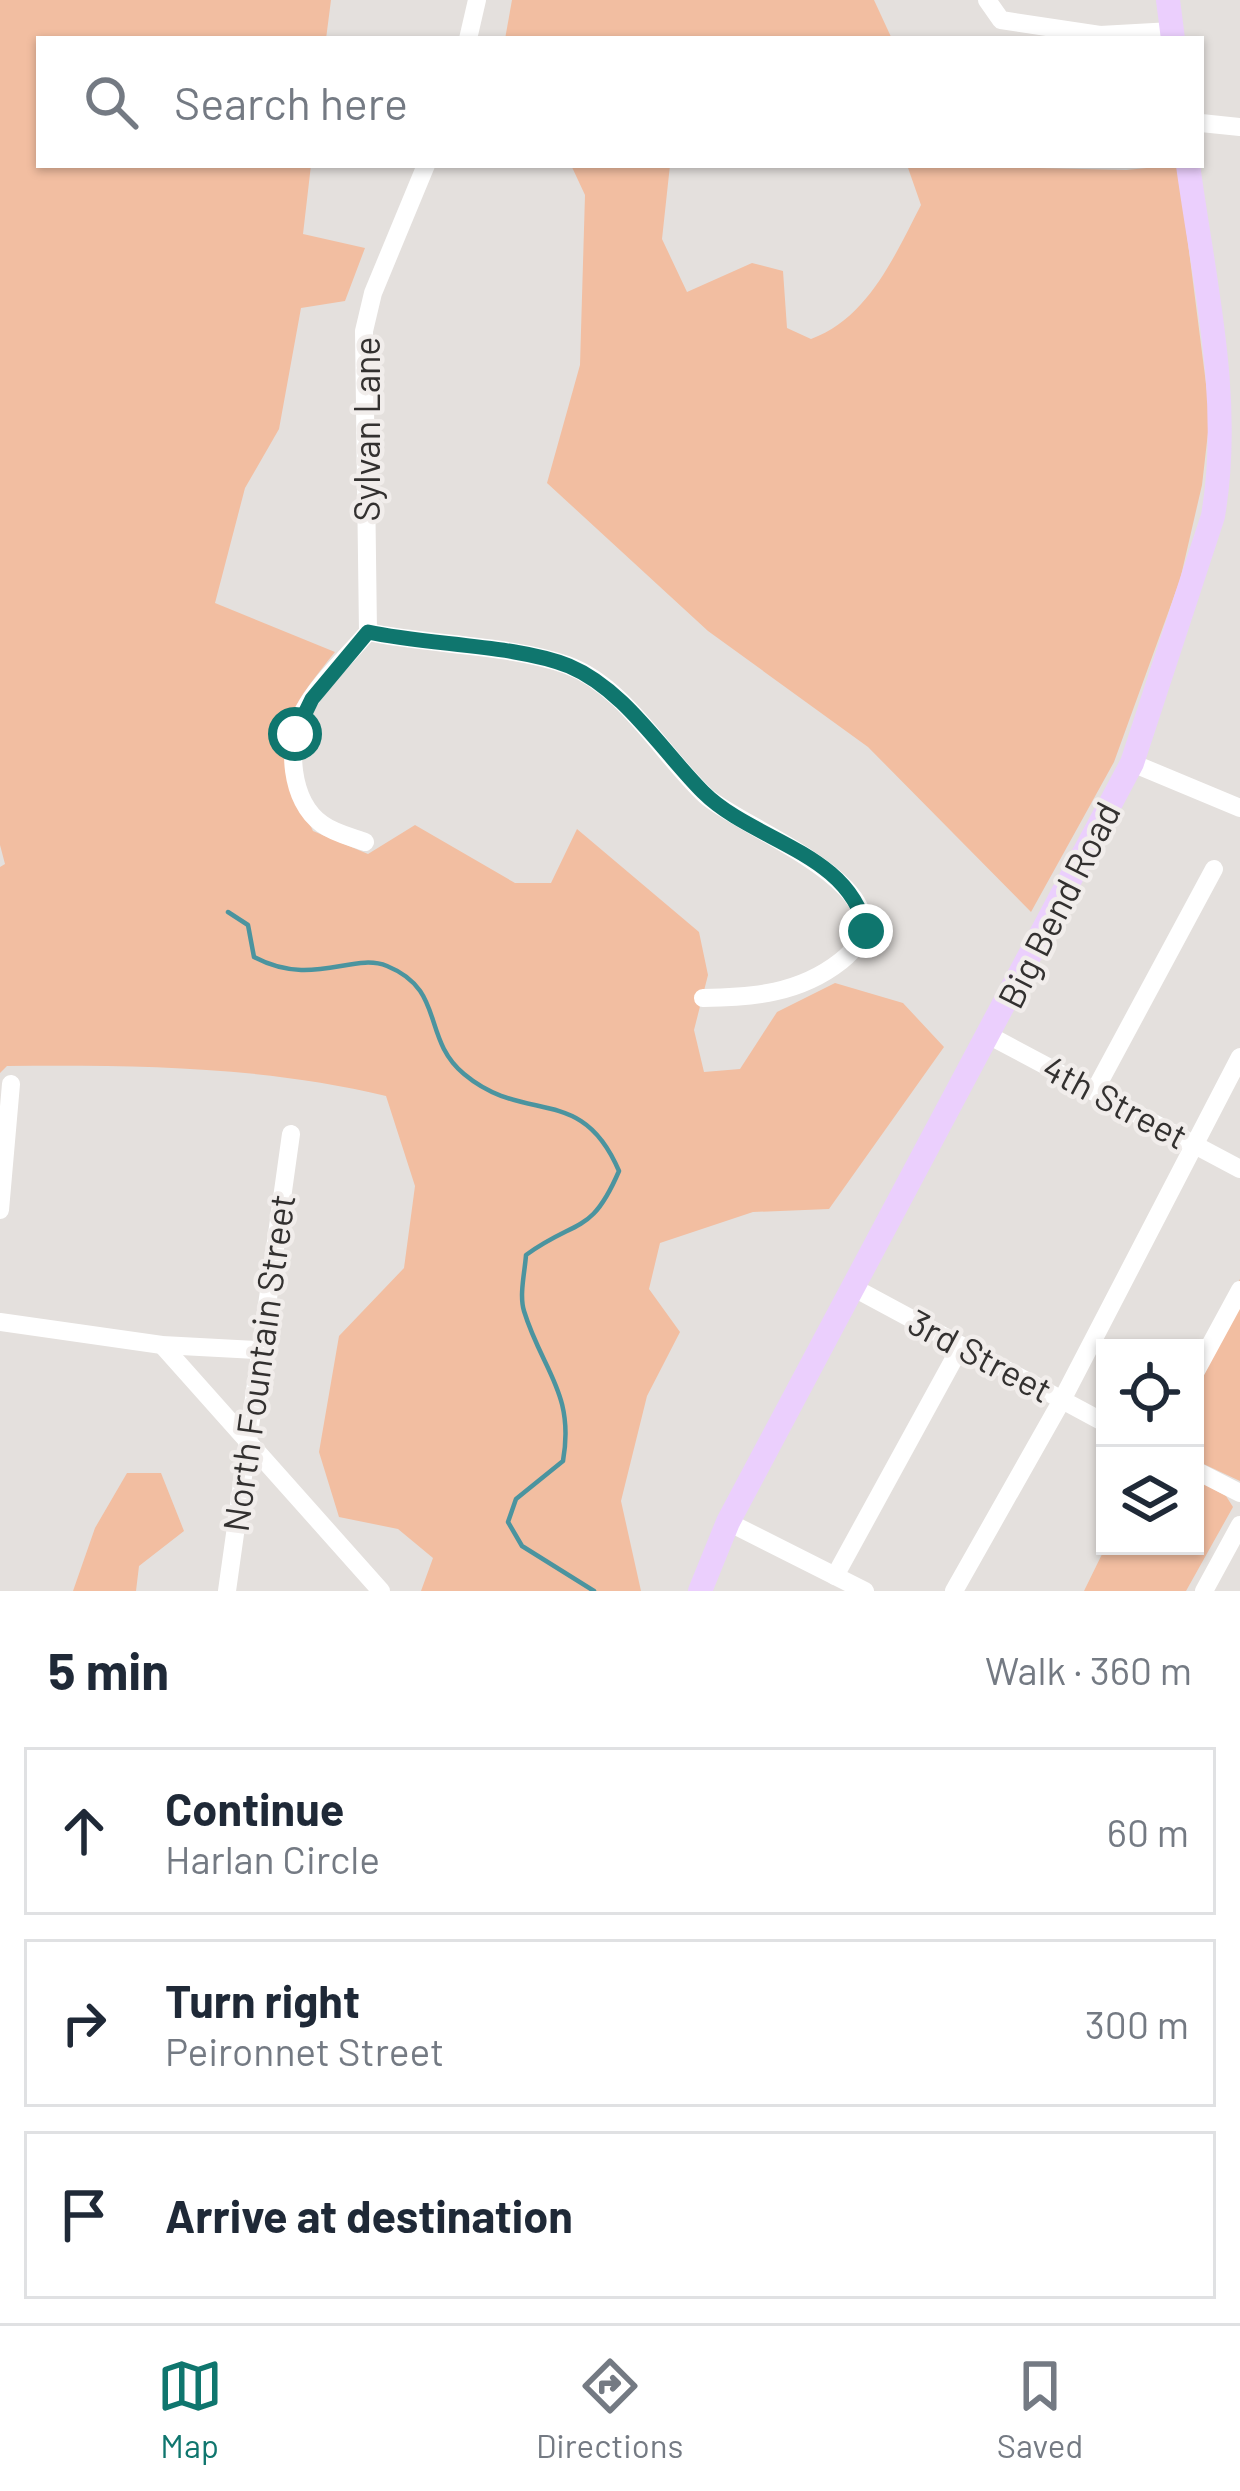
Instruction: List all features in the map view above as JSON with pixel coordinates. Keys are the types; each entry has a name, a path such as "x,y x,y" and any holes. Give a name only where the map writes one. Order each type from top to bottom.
{"main road":[{"path":"1168,0 1172,35"},
{"name":"Big Bend Road","path":"700,1591 728,1522 1132,764 1230,476 1188,168"}],"street":[{"path":"469,36 477,0"},
{"path":"987,0 1001,20 1100,35 1172,35"},
{"path":"1204,123 1240,127"},
{"name":"Sylvan Lane","path":"368,632 364,331 373,293 424,168"},
{"path":"365,842 321,823 310,811 296,781 294,758 302,712 368,632 567,665 594,680 735,819 798,849 833,875 861,908 866,931 857,948 832,968 762,997 703,998"},
{"path":"1132,764 1240,808"},
{"path":"1094,1091 1214,869"},
{"name":"4th Street","path":"990,1036 1240,1169"},
{"path":"954,1591 1062,1400 1240,1057"},
{"path":"0,1210 11,1084"},
{"name":"North Fountain Street","path":"227,1591 250,1438 257,1350 291,1134"},
{"name":"3rd Street","path":"856,1289 1096,1418"},
{"path":"1204,1356 1240,1289"},
{"path":"0,1322 162,1345 257,1350"},
{"path":"162,1345 250,1438 381,1591"},
{"path":"835,1576 961,1346"},
{"path":"1204,1475 1240,1493"},
{"path":"728,1522 866,1591"},
{"path":"1204,1591 1240,1526"}],"shaded area":[{"path":"0,0 331,0 326,36 36,36 36,168 311,168 303,234 365,248 345,301 301,308 279,429 245,488 215,603 335,652 300,700 285,737 290,776 313,831 368,854 415,825 515,883 551,883 577,829 699,932 708,975 694,1030 704,1072 740,1069 777,1012 835,983 903,1003 944,1047 829,1209 753,1212 660,1243 649,1289 680,1332 647,1396 621,1501 641,1591 421,1591 433,1558 398,1529 339,1517 319,1452 339,1336 404,1268 415,1186 386,1096 293,1079 198,1069 7,1066 0,1073 0,867 5,864 0,845"},
{"path":"512,0 874,0 891,36 506,36"},
{"path":"572,168 670,168 662,239 687,292 752,263 783,271 787,328 811,339 848,317 864,301 900,245 921,205 908,168 1178,168 1210,415 1202,485 1180,580 1114,762 1031,912 868,747 708,631 547,483 580,365 585,195"},
{"path":"1240,1279 1240,1481 1204,1464 1204,1350"},
{"path":"127,1473 161,1473 184,1531 139,1566 136,1591 73,1591 95,1528"},
{"path":"1204,1484 1226,1496 1233,1507 1186,1591 1084,1591 1102,1555 1204,1555"}],"waterway":[{"path":"228,912 248,925 254,957 275,966 313,970 374,963 405,976 426,1001 442,1045 464,1074 509,1099 570,1115 604,1143 619,1171 600,1206 581,1224 526,1255 523,1305 561,1399 566,1437 563,1461 516,1499 508,1522 522,1546 594,1591"}],"route":[{"path":"295,734 302,712 368,632 567,665 617,700 706,795 735,819 798,849 833,875 861,908 866,931"}]}
